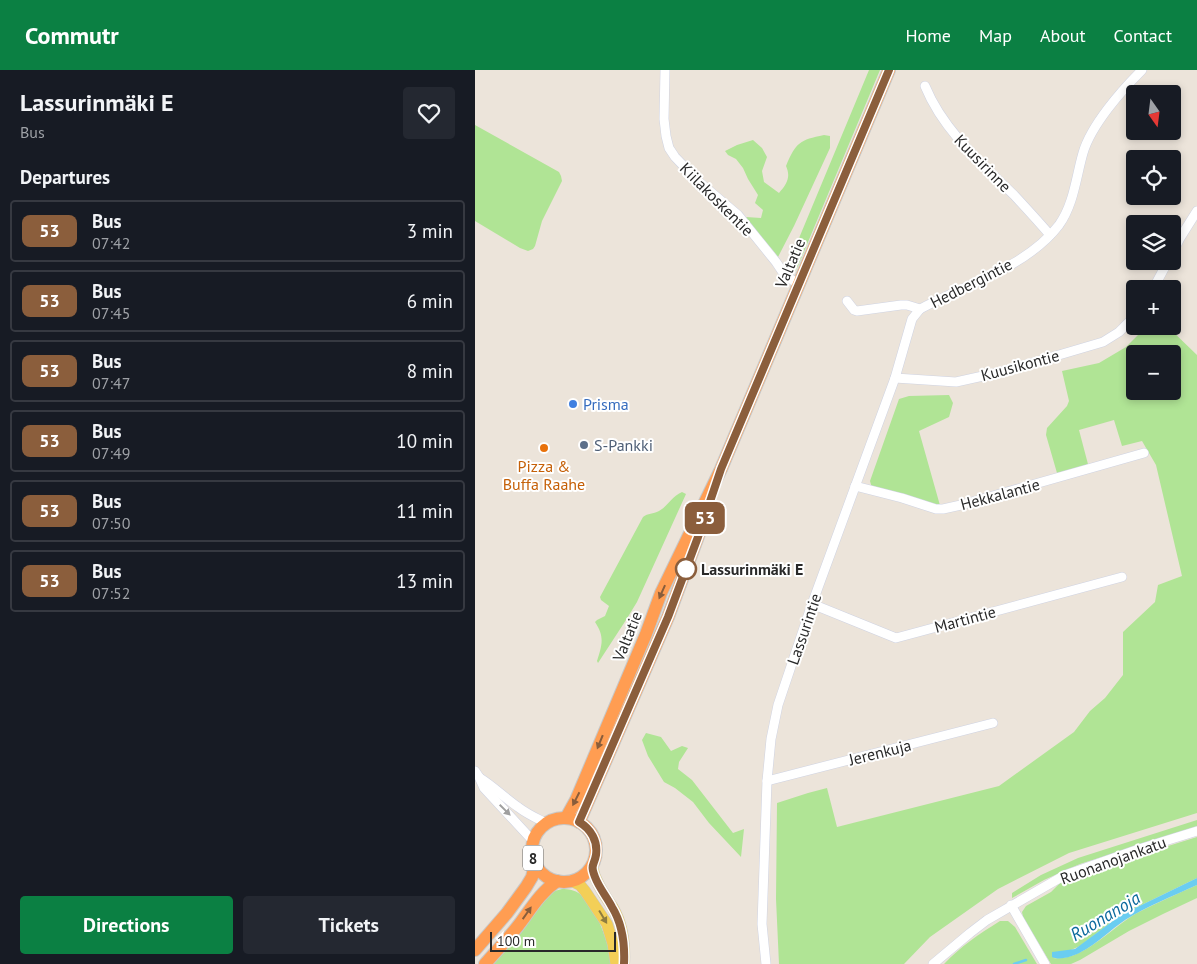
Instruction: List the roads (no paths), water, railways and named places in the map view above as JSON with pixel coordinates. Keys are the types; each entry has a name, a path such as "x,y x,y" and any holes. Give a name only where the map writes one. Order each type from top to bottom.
{"highway":[{"name":"Valtatie","path":"566,818 576,800 646,634 661,593 721,469 889,70"},
{"name":"Valtatie","path":"579,822 668,617 721,469"},
{"name":"8","path":"572,881 564,882 549,878 537,868 531,848 539,830 546,822 555,818 566,818 579,822"},
{"path":"572,881 585,875 592,866 596,856 596,845 592,834 579,822"},
{"name":"8","path":"475,950 507,913 526,887 532,876 535,864"},
{"name":"8","path":"485,964 521,922 539,896 557,881"}],"main road":[{"path":"592,866 597,883 619,920 625,951 624,964"},
{"path":"572,881 585,890 607,924 616,964"}],"street":[{"name":"Kiilakoskentie","path":"665,70 665,136 672,153 699,182 738,215 781,271 799,283"},
{"name":"Hedbergintie","path":"847,301 857,311 901,305 920,309 994,274 1024,256 1059,224 1071,198 1083,151 1089,138 1103,114 1129,82 1142,70"},
{"name":"Kuusirinne","path":"925,86 931,100 967,150 1050,234"},
{"path":"1181,236 1197,211"},
{"name":"Lassurintie","path":"766,964 762,924 767,781 771,739 778,705 812,604 895,378 912,319 920,309"},
{"name":"Kuusikontie","path":"895,378 956,382 1001,372 1103,342 1126,325"},
{"name":"Hekkalantie","path":"855,486 936,509 943,509 1144,453"},
{"name":"Martintie","path":"812,604 897,638 1121,577"},
{"name":"Jerenkuja","path":"767,781 993,723"},
{"path":"477,774 522,810 546,822"},
{"path":"477,774 485,788 533,841"},
{"name":"Ruonanojankatu","path":"933,964 987,920 1065,875 1197,831"},
{"path":"1011,905 1045,964"}],"water":[{"path":"1197,878 1197,885 1133,915 1081,952 1063,958 1052,957 1052,952 1075,949 1121,915"}],"waterway":[{"name":"Ruonanoja","path":"1014,964 1026,960"}],"place":[{"name":"Prisma","path":"573,404"},
{"name":"S-Pankki","path":"584,445"},
{"name":"Pizza & Buffa Raahe","path":"544,448"},
{"name":"Lassurinmäki E","path":"686,569"}]}
